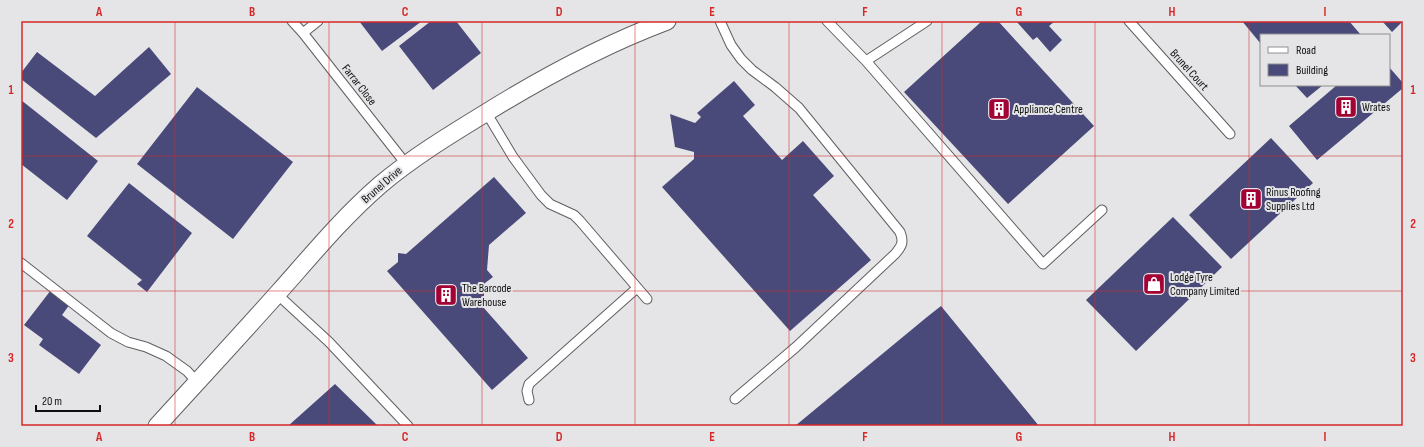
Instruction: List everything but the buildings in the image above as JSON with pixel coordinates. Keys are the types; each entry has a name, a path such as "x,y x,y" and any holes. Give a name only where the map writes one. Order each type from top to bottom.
{"street":[{"name":"Brunel Drive","path":"157,426 278,294 328,236 380,186 406,164 442,139 523,89 614,42 667,21"}],"lane":[{"name":"Farrar Close","path":"292,21 303,32 406,164"},
{"path":"303,32 318,21"},
{"path":"720,21 731,46 741,59 752,70 799,108 900,232 903,240 901,247 896,254 791,351 735,399"},
{"path":"827,21 866,61 1043,264 1102,210"},
{"path":"866,61 926,21"},
{"name":"Brunel Court","path":"1130,21 1230,134"},
{"path":"486,112 513,157 541,195 550,204 574,215 580,220 647,299"},
{"path":"21,263 111,333 128,342 146,347 166,356 187,371 197,382"},
{"path":"529,400 527,391 529,384 637,288"},
{"path":"278,294 329,342 408,426"}],"place":[{"name":"Wrates","path":"1346,107"},
{"name":"Appliance Centre","path":"999,109"},
{"name":"Rinus Roofing Supplies Ltd","path":"1251,199"},
{"name":"Lodge Tyre Company Limited","path":"1154,284"},
{"name":"The Barcode Warehouse","path":"446,295"}]}
